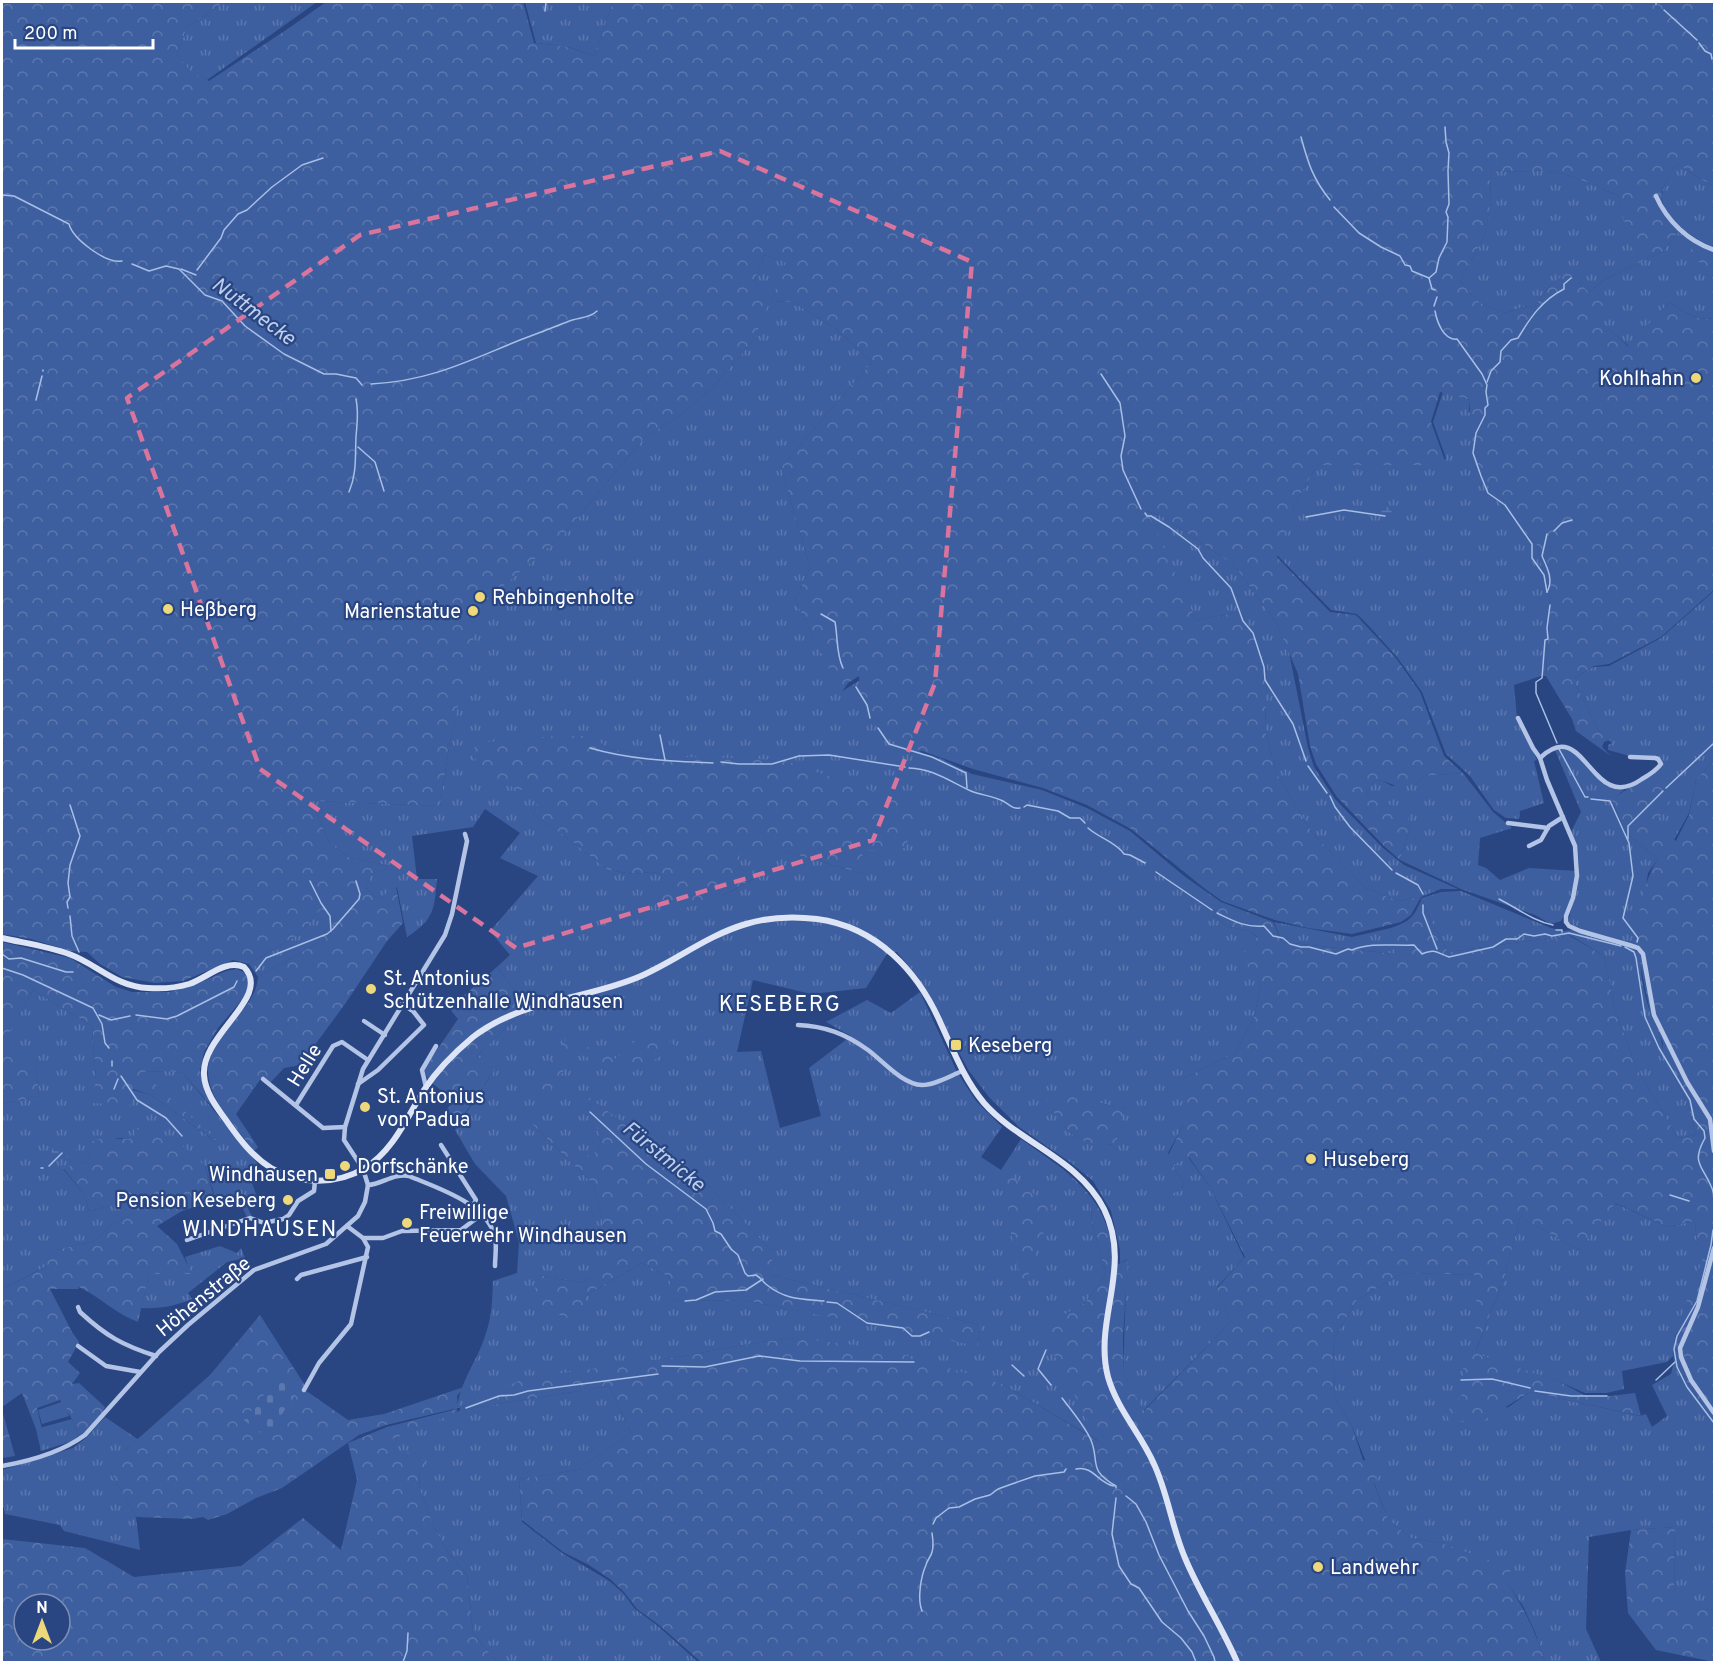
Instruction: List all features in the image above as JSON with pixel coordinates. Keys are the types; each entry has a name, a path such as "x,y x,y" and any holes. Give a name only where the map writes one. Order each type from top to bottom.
{"main road":[{"path":"2,938 69,954 84,960 120,982 137,987 183,986 224,967 236,964 244,967 252,977 251,991 218,1036 206,1057 204,1071 206,1086 229,1124 255,1156 284,1175 315,1181 340,1178 363,1169 387,1150 437,1072 475,1036 513,1014 623,983 726,930 754,921 779,917 802,918 833,922 864,934 889,950 924,989 962,1071 984,1103 1078,1176 1103,1206 1112,1229 1116,1255 1116,1273 1105,1343 1110,1382 1119,1404 1153,1460 1184,1557 1237,1662"}],"street":[{"path":"1656,196 1662,208 1677,226 1695,241 1714,250"},
{"path":"1518,717 1540,758 1573,839 1577,857 1576,883 1566,922 1574,929 1629,945 1643,954 1654,1015 1687,1082 1710,1119 1714,1151"},
{"path":"1540,758 1555,747 1565,746 1581,756 1597,776 1625,788 1633,786 1661,764 1655,758 1630,757"},
{"path":"1529,846 1541,840 1548,828 1563,817"},
{"path":"1508,823 1548,828"},
{"path":"465,834 467,841 452,914 445,935 363,1069 345,1127 344,1140 363,1169 368,1185 379,1184 402,1175 409,1176 448,1192 482,1214 495,1238 495,1266"},
{"path":"358,1084 378,1070 424,1025 413,1011 402,1004"},
{"path":"364,1021 385,1035"},
{"path":"798,1025 828,1029 843,1035 866,1049 904,1078 918,1084 931,1083 962,1071"},
{"name":"Helle","path":"296,1105 333,1046 342,1042 368,1060"},
{"path":"426,1087 422,1070 436,1046"},
{"name":"Helle","path":"263,1079 323,1128 345,1127"},
{"path":"441,1145 476,1200 472,1207"},
{"path":"186,1240 249,1218 264,1223 283,1220 298,1202 314,1191 315,1181"},
{"name":"Höhenstraße","path":"2,1466 72,1444 85,1435 140,1372 188,1324 254,1270 326,1244 347,1226 358,1216 365,1202 368,1185"},
{"path":"363,1238 383,1238 402,1231 461,1230 482,1214"},
{"path":"304,1390 319,1363 351,1324 368,1247 363,1238 347,1226"},
{"path":"1714,1248 1698,1307 1680,1348 1681,1357 1691,1380 1714,1413"},
{"path":"297,1279 301,1275 367,1257"},
{"path":"78,1307 80,1312 111,1338 126,1346 156,1356"},
{"path":"78,1346 106,1366 140,1372"}],"highlighted area":[{"path":"720,151 972,262 935,683 873,840 516,948 260,769 127,398 360,235"}],"green space":[{"path":"2,2 237,2 222,4 187,27 177,55 192,73 209,81 326,2 523,2 534,43 565,46 594,56 613,2 1714,2 1714,187 1677,164 1666,182 1661,198 1665,209 1676,223 1700,240 1714,246 1714,282 1691,251 1692,241 1679,231 1663,251 1605,280 1591,293 1604,298 1609,305 1609,312 1600,321 1628,346 1669,302 1696,317 1714,318 1714,590 1661,637 1609,664 1594,666 1573,679 1598,730 1609,740 1604,742 1602,747 1611,756 1576,731 1572,719 1546,676 1550,597 1537,545 1501,506 1476,466 1470,431 1470,400 1440,392 1431,422 1445,461 1441,465 1317,465 1295,504 1277,557 1330,612 1356,615 1396,658 1420,692 1444,756 1463,773 1424,776 1416,783 1401,788 1381,780 1373,782 1367,793 1370,799 1407,810 1410,828 1400,860 1337,797 1316,764 1310,746 1298,674 1277,624 1234,565 1162,516 1147,511 1196,620 1241,612 1267,664 1265,730 1277,774 1313,834 1367,889 1399,901 1421,897 1411,915 1401,922 1352,934 1308,928 1275,920 1222,901 1131,829 1087,805 1043,788 973,769 891,740 881,723 868,714 862,714 859,676 848,683 841,693 795,600 810,568 781,467 872,362 836,329 793,302 771,301 786,262 764,255 754,282 770,301 753,341 713,387 681,415 644,438 564,534 481,605 450,741 440,806 311,801 330,844 350,858 398,867 371,874 366,888 378,899 396,887 403,923 387,941 345,1004 300,1065 284,1068 270,1083 262,1077 236,1114 258,1147 254,1151 227,1117 212,1091 208,1065 221,1038 251,998 258,977 316,944 335,917 321,909 299,934 249,964 233,960 183,981 155,983 122,977 100,964 87,952 71,951 31,939 2,934","holes":["1490,169 1555,172 1617,195 1635,260 1589,292 1578,282 1586,274 1577,265 1551,284 1534,307 1528,306 1505,313 1480,303 1460,281 1484,237 1491,203"]},
{"path":"317,2 207,80 192,74 177,55 187,27 222,4"},
{"path":"525,2 613,2 594,56 566,46 536,43"},
{"path":"1677,164 1714,187 1714,246 1699,240 1682,228 1674,221 1664,205 1663,189"},
{"path":"1490,169 1555,172 1617,195 1636,260 1589,292 1578,282 1551,284 1534,307 1527,306 1505,313 1480,303 1460,281 1484,237 1491,203"},
{"path":"1679,231 1692,241 1692,251 1714,282 1714,318 1696,317 1669,302 1629,346 1599,321 1590,293 1605,280 1663,251"},
{"path":"764,255 787,262 771,301 793,302 836,329 872,362 781,467 810,568 795,600 841,692 862,679 868,714 881,723 892,740 921,749 920,752 942,759 972,774 1042,790 1087,808 1130,831 1184,876 1221,902 1213,915 1229,927 1252,932 1257,938 1261,981 1255,1015 1235,1053 1183,1079 1183,1125 1168,1153 1174,1169 1174,1164 1188,1157 1210,1187 1244,1258 1217,1287 1231,1322 1143,1411 1123,1374 1127,1259 1120,1263 1120,1250 1111,1211 1093,1181 1019,1127 989,1097 969,1071 918,977 897,952 888,952 866,988 811,994 753,980 737,1052 761,1051 780,1128 821,1116 809,1068 851,1036 826,1022 867,1000 891,1013 920,992 957,1072 976,1101 1002,1127 981,1157 1001,1170 1021,1139 1063,1169 1091,1200 1092,1223 1106,1274 1085,1303 1050,1323 1039,1323 1099,1441 1002,1384 795,1338 610,1367 475,1400 458,1408 460,1392 480,1350 488,1326 493,1281 517,1273 519,1242 506,1196 475,1164 455,1130 494,1071 477,1056 527,1007 497,967 510,955 490,931 538,876 500,858 520,833 485,809 473,827 412,836 417,879 437,879 434,906 428,919 407,937 397,887 378,899 366,888 371,874 397,867 350,858 330,844 311,801 440,806 450,741 480,605 564,534 644,438 681,415 713,387 753,341 754,282","holes":["556,736 591,736 609,749 666,757 706,757 864,860 864,874 784,851 739,851 738,870 764,872 725,894 705,902 682,907 667,894 660,874 651,872 633,874 608,870 565,836 533,815 541,796","1043,1091 1125,1107 1111,1145 1095,1143 1074,1136 1062,1123","589,1098 704,1181 772,1251 772,1275 980,1325 978,1345 748,1301 668,1300 671,1278 642,1263 586,1295 537,1275 582,1283 636,1246 606,1236 594,1185 531,1123 592,1159 601,1142","1174,1169 1183,1180 1182,1190"]},
{"path":"1443,392 1470,400 1469,411 1501,506 1537,545 1550,597 1546,676 1514,685 1517,718 1537,760 1534,761 1544,803 1520,811 1519,819 1506,818 1494,810 1470,776 1446,754 1422,692 1397,657 1367,624 1357,614 1331,610 1277,555 1295,504 1317,465 1441,465 1446,458 1433,422"},
{"path":"1388,507 1392,509 1391,515 1373,515 1374,509"},
{"path":"1146,511 1162,516 1234,565 1277,624 1289,652 1308,748 1314,767 1335,799 1383,848 1404,865 1458,889 1441,889 1421,897 1399,901 1367,889 1313,834 1277,774 1265,730 1267,664 1241,612 1196,620"},
{"path":"1714,591 1714,760 1696,780 1689,813 1674,840 1653,824 1669,804 1658,770 1663,763 1659,759 1630,756 1608,750 1608,745 1612,743 1598,730 1573,679 1593,667 1609,666 1661,638"},
{"path":"556,736 592,736 609,749 666,757 782,760 919,807 905,848 861,851 864,860 864,874 784,851 740,851 738,870 765,871 714,900 674,912 654,902 659,892 666,894 660,874 651,872 633,874 608,870 565,836 533,815 540,796 493,778 479,765 473,755 475,745 487,742"},
{"path":"1565,747 1580,756 1598,779 1625,788 1612,802 1625,832 1658,859 1648,873 1637,946 1576,928 1569,922 1579,873 1577,848 1571,832 1581,812 1555,750"},
{"path":"1714,760 1714,1423 1674,1362 1679,1324 1703,1258 1697,1243 1695,1221 1668,1227 1615,1203 1579,1250 1520,1217 1505,1276 1475,1353 1477,1275 1403,1273 1357,1300 1333,1340 1335,1398 1352,1426 1363,1460 1383,1464 1374,1484 1388,1519 1410,1538 1441,1543 1511,1568 1507,1583 1529,1621 1545,1662 701,1662 637,1609 610,1579 563,1552 522,1520 519,1479 577,1470 631,1433 609,1386 461,1410 460,1408 526,1378 795,1338 881,1348 1002,1384 1098,1441 1038,1323 1050,1322 1085,1303 1106,1274 1092,1223 1091,1200 1063,1169 1086,1191 1100,1211 1117,1265 1128,1259 1123,1374 1144,1411 1231,1322 1217,1288 1245,1257 1210,1187 1189,1157 1174,1164 1174,1169 1183,1180 1182,1190 1170,1195 1165,1162 1183,1125 1183,1079 1235,1053 1255,1015 1261,981 1240,958 1257,937 1252,932 1229,927 1213,915 1221,902 1273,922 1282,942 1395,954 1391,928 1411,918 1422,898 1429,917 1448,952 1542,939 1554,940 1563,936 1563,931 1573,930 1570,936 1604,956 1616,1013 1637,1069 1678,1138 1696,1135 1687,1102 1662,1051 1663,1043 1650,1012 1637,943 1642,900 1649,877 1658,859 1625,832 1612,801 1628,788 1658,770 1676,786 1669,804 1654,824 1676,841 1689,815 1696,780"},
{"path":"1463,773 1493,812 1512,828 1480,838 1478,865 1486,868 1500,880 1529,868 1576,871 1573,898 1561,921 1551,924 1535,915 1461,889 1400,860 1410,828 1370,799 1367,793 1373,782 1381,780 1392,786 1416,783 1424,776"},
{"path":"1461,891 1563,931 1563,936 1554,940 1542,939 1448,952 1429,917 1422,898 1441,892"},
{"path":"321,909 335,917 316,944 258,977 249,964 299,934"},
{"path":"1274,922 1352,937 1391,928 1396,954 1282,942"},
{"path":"1573,930 1629,946 1641,954 1642,977 1651,1015 1660,1037 1662,1051 1687,1102 1696,1135 1678,1138 1637,1069 1616,1013 1604,956 1570,935"},
{"path":"2,942 70,958 116,987 132,992 170,992 197,984 226,971 237,969 245,973 249,982 245,996 218,1028 204,1052 200,1070 205,1093 221,1117 183,1073 142,1072 225,1148 151,1095 133,1089 132,1105 91,1103 96,1080 92,1026 33,990 4,1042 36,1069 39,1096 2,1104"},
{"path":"497,967 527,1007 477,1056 494,1071 457,1125 443,1114 454,1100 428,1080 424,1069 458,1019 449,1008"},
{"path":"33,990 92,1026 96,1080 151,1095 219,1144 141,1072 183,1073 258,1164 249,1168 250,1178 259,1202 265,1201 266,1203 246,1204 252,1217 247,1217 240,1203 219,1209 205,1166 175,1140 135,1128 135,1139 120,1138 90,1143 91,1156 87,1162 63,1169 85,1195 89,1211 113,1205 138,1206 132,1214 109,1227 94,1241 44,1253 47,1266 2,1289 2,1104 39,1096 36,1069 3,1043"},
{"path":"650,1028 677,1047 633,1072 575,1053 547,1096 534,1086 567,1038 615,1059"},
{"path":"1042,1090 1109,1105 1125,1106 1116,1144 1090,1143 1070,1132 1054,1113"},
{"path":"588,1097 704,1181 772,1251 772,1275 980,1325 978,1346 748,1301 667,1300 671,1278 642,1263 586,1295 584,1324 533,1305 537,1275 582,1283 635,1246 606,1236 594,1185 528,1120 592,1158 601,1142"},
{"path":"134,1127 156,1132 175,1140 205,1166 215,1200 182,1211 157,1226 177,1244 192,1274 149,1274 138,1322 122,1315 79,1287 78,1289 50,1289 79,1342 68,1362 80,1373 72,1384 79,1383 105,1407 79,1439 72,1419 60,1400 37,1408 42,1429 36,1429 22,1393 2,1407 2,1289 46,1267 43,1253 94,1241 109,1227 132,1214 137,1207 113,1205 89,1211 85,1195 63,1168 87,1162 91,1156 89,1143 98,1139 135,1139"},
{"path":"71,1143 75,1144 78,1149 66,1158 61,1158 61,1153 57,1157 51,1157 52,1149"},
{"path":"1007,1173 1052,1208 1023,1290 1009,1224"},
{"path":"1614,1203 1668,1227 1695,1221 1697,1243 1704,1258 1675,1337 1673,1356 1667,1362 1622,1371 1624,1389 1606,1393 1585,1393 1560,1382 1475,1354 1507,1408 1530,1392 1640,1416 1646,1414 1652,1427 1667,1416 1652,1385 1671,1374 1674,1362 1714,1423 1714,1611 1674,1602 1675,1527 1631,1530 1589,1537 1586,1629 1601,1662 1545,1662 1523,1606 1507,1583 1441,1543 1410,1538 1388,1519 1352,1426 1335,1398 1333,1340 1357,1300 1403,1273 1478,1275 1476,1351 1505,1276 1520,1217 1579,1250"},
{"path":"220,1246 237,1253 241,1248 245,1258 227,1262 188,1293 192,1299 180,1304 141,1308 149,1274 191,1274 185,1257"},
{"path":"260,1315 304,1384 305,1390 348,1420 384,1414 464,1387 457,1396 458,1408 386,1425 359,1435 282,1488 256,1498 227,1514 208,1520 203,1517 192,1519 136,1517 110,1470 114,1460 210,1375"},
{"path":"1475,1353 1560,1382 1584,1395 1611,1396 1635,1393 1641,1416 1530,1392 1481,1422 1450,1422 1446,1413 1467,1389 1462,1370"},
{"path":"280,1374 300,1388 266,1437 244,1420"},
{"path":"609,1386 631,1433 577,1470 519,1479 522,1522 562,1553 608,1580 623,1593 635,1609 698,1662 497,1662 473,1633 467,1575 447,1551 433,1524 420,1490 419,1470 426,1466 415,1453 397,1453 390,1440 461,1410"},
{"path":"64,1401 69,1416 42,1424 38,1410"},
{"path":"457,1409 456,1413 390,1440 397,1452 415,1453 427,1466 419,1471 420,1490 433,1524 447,1551 467,1575 473,1633 497,1662 2,1662 2,1539 85,1548 134,1577 241,1566 303,1518 341,1550 357,1480 348,1443 387,1427"},
{"path":"2,1410 15,1456 2,1458"},
{"path":"105,1417 139,1440 127,1448 110,1470 136,1517 140,1550 64,1531 60,1525 5,1514 4,1507 2,1507 2,1470 73,1448 86,1438"},
{"path":"72,1419 79,1439 41,1451 36,1429"},
{"path":"1675,1527 1674,1601 1714,1611 1714,1662 1656,1650 1628,1613 1625,1573 1631,1530"}],"waterway":[{"path":"545,11 546,2"},
{"path":"1664,10 1697,40"},
{"path":"1699,43 1705,51 1711,54 1712,59"},
{"path":"1429,278 1436,272 1439,258 1447,242 1449,153 1445,127"},
{"path":"1301,137 1312,170 1330,200"},
{"path":"197,270 221,238 224,230 238,214 247,210 272,187 302,165 323,158"},
{"name":"Nuttmecke","path":"2,195 14,196 69,224 77,237 99,255 122,261"},
{"path":"1334,207 1359,233 1400,256 1412,271 1429,278 1432,289 1435,290"},
{"name":"Nuttmecke","path":"132,264 149,271 166,266 179,269 205,295 222,301 245,326 284,354 324,374 356,378 362,385"},
{"path":"181,269 196,275"},
{"path":"1487,382 1491,371 1500,362 1501,351 1511,340 1518,338 1537,310 1549,298 1564,289 1564,284 1571,278"},
{"path":"1434,306 1437,297"},
{"name":"Nuttmecke","path":"371,384 412,379 448,369 597,311"},
{"path":"1435,311 1442,330 1448,337 1457,339 1482,374 1487,385 1488,405 1476,433 1473,453 1488,493 1505,505 1532,544 1532,558 1544,575 1547,592"},
{"path":"1101,374 1120,403 1125,436 1121,456 1123,470 1141,509"},
{"path":"36,400 42,376"},
{"path":"349,492 355,465 358,413 356,399"},
{"path":"358,447 375,462 384,491"},
{"path":"1306,517 1344,510 1385,516"},
{"path":"1145,513 1169,527 1198,549 1203,558 1231,588 1243,621 1253,633 1264,667 1265,680 1293,724 1306,761"},
{"path":"1554,531 1562,523 1572,520"},
{"path":"1547,534 1542,556 1550,578 1547,592"},
{"path":"1550,605 1542,678 1536,682 1536,693 1557,743"},
{"path":"821,614 835,622 838,652 843,668"},
{"path":"856,687 867,705 870,718"},
{"path":"878,728 889,744 932,757 966,773 967,788"},
{"path":"660,735 665,760"},
{"path":"1666,788 1714,743"},
{"path":"590,748 667,761 713,763"},
{"path":"1559,749 1585,797 1588,797"},
{"path":"721,762 772,764 799,756 829,755 905,767"},
{"path":"1308,766 1327,793"},
{"path":"909,768 934,773 971,791 1020,808"},
{"path":"1628,839 1628,826 1663,791"},
{"path":"1330,796 1350,827 1392,870"},
{"path":"1591,799 1610,801 1629,843 1633,876 1623,918 1638,938 1637,942"},
{"path":"68,908 70,865 80,836 70,805"},
{"path":"1024,807 1027,805 1058,811 1070,818 1080,818 1085,823"},
{"path":"1088,828 1117,846 1124,854 1145,863"},
{"path":"1156,872 1212,910"},
{"path":"1396,873 1418,885 1423,894"},
{"path":"310,881 330,916 331,931"},
{"path":"256,971 266,958 327,934 333,929 359,899 360,894 356,881"},
{"path":"1499,899 1532,917 1553,925"},
{"path":"1423,905 1423,913 1437,949"},
{"path":"1217,913 1245,925 1264,926 1273,936 1283,938 1290,944 1336,954 1348,949 1367,946 1414,945 1422,954 1434,951 1449,957 1493,947 1506,939 1517,939 1524,934 1552,936 1569,933 1621,946"},
{"path":"70,916 72,936 79,952"},
{"path":"1556,930 1562,930 1562,932"},
{"path":"1625,947 1634,952 1636,958 1645,1017 1659,1048 1690,1100 1694,1119 1704,1131 1705,1138 1698,1159 1713,1190 1714,1219"},
{"path":"2,954 9,959 21,958 66,972 73,972"},
{"path":"2,968 23,975 93,1008 102,1024 105,1043 109,1048"},
{"path":"136,1015 167,1019 177,1016 234,987 237,981"},
{"path":"99,1015 111,1020 130,1016"},
{"path":"112,1061 112,1066"},
{"path":"121,1076 137,1100 166,1118 182,1136"},
{"path":"114,1089 118,1079"},
{"name":"Fürstmicke","path":"590,1112 646,1164 706,1209 715,1231 721,1234 738,1255 748,1276 756,1275 774,1290 787,1296 824,1301"},
{"path":"49,1166 62,1153"},
{"path":"1670,1195 1689,1201"},
{"path":"1713,1230 1697,1301 1677,1336 1674,1349 1677,1367 1687,1387 1714,1423"},
{"path":"685,1301 696,1300 715,1292 746,1290 763,1279"},
{"name":"Fürstmicke","path":"827,1302 837,1303 867,1323 903,1328 912,1336 920,1336 929,1332"},
{"path":"1046,1350 1038,1369 1051,1385"},
{"path":"662,1366 705,1367 759,1356 800,1361 914,1362"},
{"path":"1656,1380 1675,1362"},
{"name":"Fürstmicke","path":"1012,1365 1024,1376"},
{"path":"466,1408 499,1396 658,1374"},
{"path":"1461,1380 1492,1379 1530,1388"},
{"path":"1535,1391 1571,1396 1607,1396"},
{"name":"Fürstmicke","path":"1062,1398 1090,1438 1097,1469 1116,1488"},
{"path":"933,1524 936,1518 949,1508 959,1507 990,1495 998,1489 1035,1476 1064,1472 1066,1469"},
{"path":"1076,1469 1092,1472 1104,1482 1114,1486"},
{"path":"1126,1496 1136,1504 1146,1522 1159,1555 1188,1611 1204,1636 1215,1662"},
{"name":"Fürstmicke","path":"1116,1498 1112,1534 1119,1566 1131,1584 1139,1588 1162,1622 1181,1638 1192,1652 1196,1662"},
{"path":"922,1611 920,1588 924,1570 933,1550 932,1533"},
{"path":"403,1662 407,1651 408,1633"}],"place":[{"name":"Kohlhahn","path":"1696,378"},
{"name":"Rehbingenholte","path":"480,597"},
{"name":"Heßberg","path":"168,609"},
{"name":"Marienstatue","path":"473,611"},
{"name":"St. Antonius Schützenhalle Windhausen","path":"371,989"},
{"name":"Keseberg","path":"956,1045"},
{"name":"St. Antonius von Padua","path":"365,1107"},
{"name":"Huseberg","path":"1311,1159"},
{"name":"Dorfschänke","path":"345,1166"},
{"name":"Windhausen","path":"330,1174"},
{"name":"Pension Keseberg","path":"288,1200"},
{"name":"Freiwillige Feuerwehr Windhausen","path":"407,1223"},
{"name":"Landwehr","path":"1318,1567"}],"district":[{"name":"KESEBERG","path":"780,1003"},
{"name":"WINDHAUSEN","path":"260,1228"}]}
